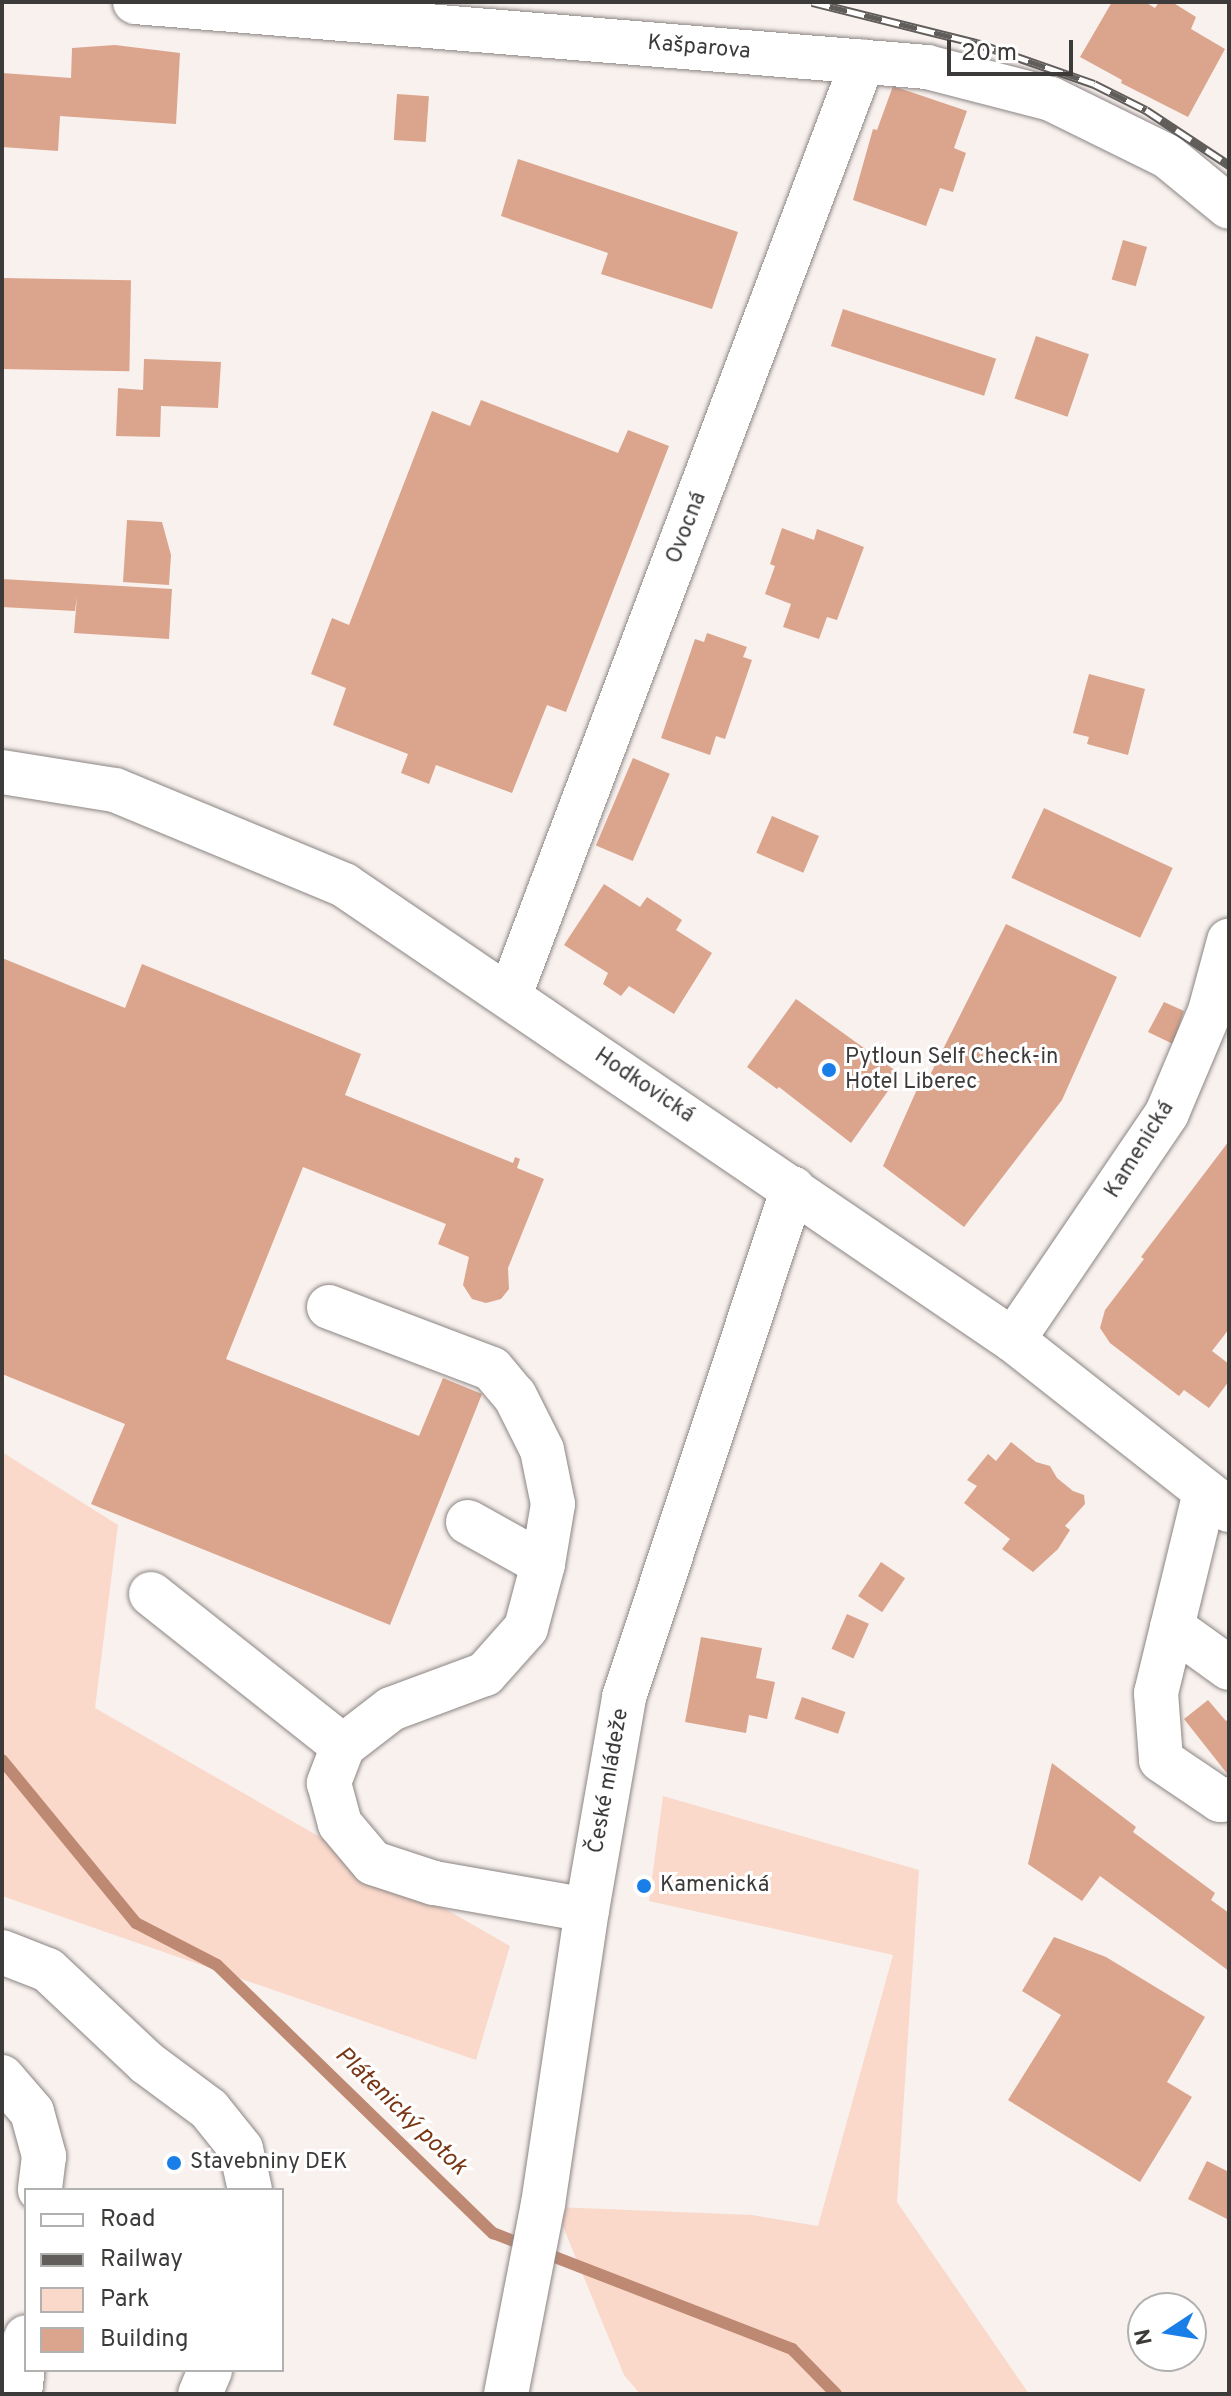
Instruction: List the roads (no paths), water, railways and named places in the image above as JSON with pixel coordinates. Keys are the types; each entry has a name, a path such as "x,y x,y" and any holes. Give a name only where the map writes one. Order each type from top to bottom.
{"street":[{"name":"Kašparova","path":"135,2 927,67 1051,99 1167,156 1229,207"},
{"name":"Ovocná","path":"510,995 863,61"},
{"name":"Hodkovická","path":"2,772 115,790 344,885 1013,1340 1217,1501"},
{"name":"Kamenická","path":"1013,1340 1167,1113 1210,1011 1229,941"},
{"name":"České mládeže","path":"506,2394 543,2204 587,1910 624,1697 793,1188"},
{"path":"329,1307 492,1369 515,1396 542,1450 553,1504 543,1564 526,1628 485,1674 391,1709 343,1746 329,1783 340,1824 373,1863 434,1883 587,1910"},
{"path":"1217,1501 1172,1627 1156,1693 1161,1760 1220,1800 1229,1799"},
{"path":"468,1522 543,1564"},
{"path":"151,1594 343,1746"},
{"path":"1172,1627 1229,1668"},
{"path":"2,1952 48,1970 147,2063 209,2109 241,2149 250,2188"},
{"path":"2,2077 32,2112 44,2156 40,2188"},
{"path":"20,2394 24,2356"},
{"path":"200,2394 209,2372"}],"waterway":[{"name":"Plátenický potok","path":"2,1760 136,1923 217,1965 493,2233 792,2349 836,2394"}],"railway":[{"path":"812,2 977,43 1094,84 1146,110 1229,165"}],"place":[{"name":"Pytloun Self Check-in Hotel Liberec","path":"829,1070"},
{"name":"Kamenická","path":"644,1886"},
{"name":"Stavebniny DEK","path":"174,2163"}]}
